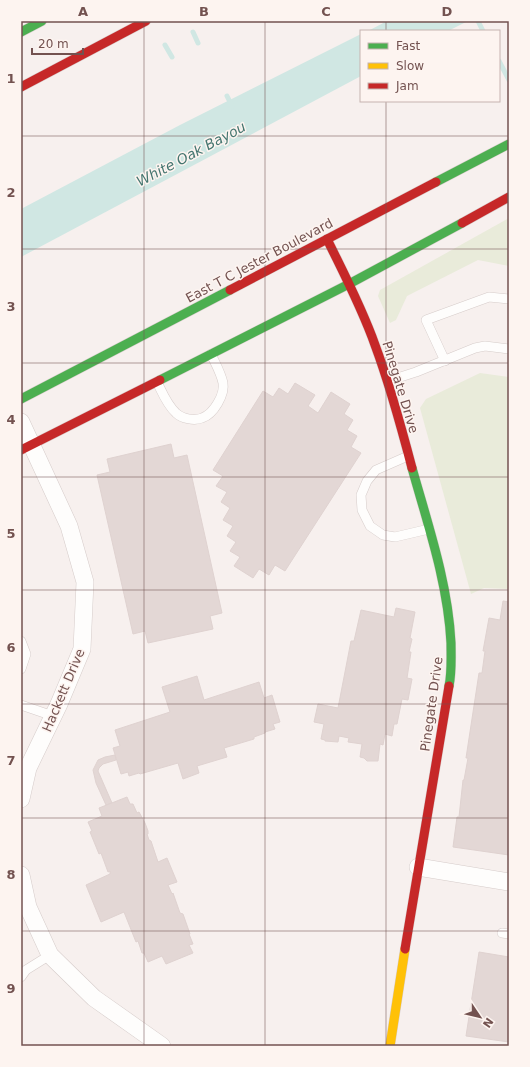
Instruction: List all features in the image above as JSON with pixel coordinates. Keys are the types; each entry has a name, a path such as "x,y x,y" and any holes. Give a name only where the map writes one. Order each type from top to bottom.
{"street":[{"path":"21,32 42,21"},
{"path":"21,87 146,21"},
{"name":"East T C Jester Boulevard","path":"21,399 509,144"},
{"path":"27,447 349,284 509,197"},
{"name":"Pinegate Drive","path":"327,239 376,345 388,381 441,570 449,615 452,660 450,681 418,867 390,1046"},
{"name":"Hackett Drive","path":"21,422 27,447 69,526 85,582 82,649 53,716 28,768 21,799"},
{"path":"418,867 509,882"},
{"path":"21,875 28,907 50,955 94,998 162,1046"}],"lane":[{"path":"445,360 426,320 489,297 509,299"},
{"path":"388,381 475,348 486,346 509,349"},
{"path":"157,382 168,404 177,414 189,420 202,418 213,410 221,399 223,384 211,354"},
{"path":"408,456 376,470 367,481 361,495 362,510 370,526 383,535 395,537 429,529"},
{"path":"21,641 26,654 21,669"},
{"path":"21,705 53,716"},
{"path":"24,974 50,955"}],"green space":[{"path":"509,218 509,266 478,260 407,296 396,320 390,323 378,296 380,290"},
{"path":"480,373 509,377 509,589 484,588 471,594 420,408 426,399"}],"water":[{"path":"387,21 468,21 450,30 370,30"},
{"name":"White Oak Bayou","path":"360,35 360,77 21,257 21,209 180,125"}],"building":[{"path":"295,383 315,395 308,406 318,413 331,392 350,404 344,414 353,420 347,430 357,436 351,447 361,453 285,571 275,565 269,575 259,569 253,578 234,566 240,557 230,551 236,542 227,536 233,526 223,520 230,508 221,502 227,492 216,486 223,476 213,470 263,391 273,397 279,388 288,394"},
{"path":"171,444 174,458 187,455 222,613 210,616 213,629 148,643 145,631 133,634 97,475 110,472 107,459"},
{"path":"503,601 509,602 509,855 453,847 457,817 459,817 463,780 468,758 466,758 479,673 482,673 485,651 483,651 489,618 500,620"},
{"path":"396,608 415,612 410,638 412,639 409,652 411,652 407,678 412,679 408,700 402,699 397,724 394,724 392,736 385,734 383,745 380,744 378,761 367,761 360,757 362,744 348,742 349,738 339,736 338,742 325,741 321,739 324,724 314,722 318,704 338,708 351,641 354,641 361,610 394,617"},
{"path":"197,676 204,700 259,682 264,698 272,695 280,722 273,724 275,729 254,737 254,739 224,748 227,757 197,766 199,773 183,779 178,763 140,774 129,776 128,772 121,774 113,748 120,746 115,730 170,712 162,687"},
{"path":"115,755 116,760 103,764 98,771 112,803 106,805 96,783 93,770 98,760"},
{"path":"127,797 130,804 133,804 137,813 139,812 145,823 149,840 151,841 158,862 167,858 177,882 168,885 172,894 173,893 180,913 183,914 193,944 189,945 193,953 166,964 162,956 148,962 144,953 142,953 138,941 136,942 124,912 101,922 86,885 110,874 101,853 99,854 90,832 92,831 88,822 102,816 99,808"},
{"path":"479,952 509,957 509,1042 466,1036"}],"waterway":[{"path":"478,21 482,30"},
{"path":"193,32 198,43"},
{"path":"165,45 172,57"},
{"path":"500,63 509,80"},
{"path":"227,96 232,106"}],"traffic: fast":[{"path":"21,32 42,21"},
{"path":"436,182 509,144"},
{"path":"160,380 349,284 462,223"},
{"path":"21,399 230,290"},
{"path":"412,468 431,533 446,598 451,643 451,670 449,686"}],"traffic: slow":[{"path":"390,1046 405,949"}],"traffic: jam":[{"path":"21,87 146,21"},
{"path":"230,290 436,182"},
{"path":"462,223 509,197"},
{"path":"327,239 370,331 390,390 412,468"},
{"path":"21,450 160,380"},
{"path":"405,949 449,686"}]}
